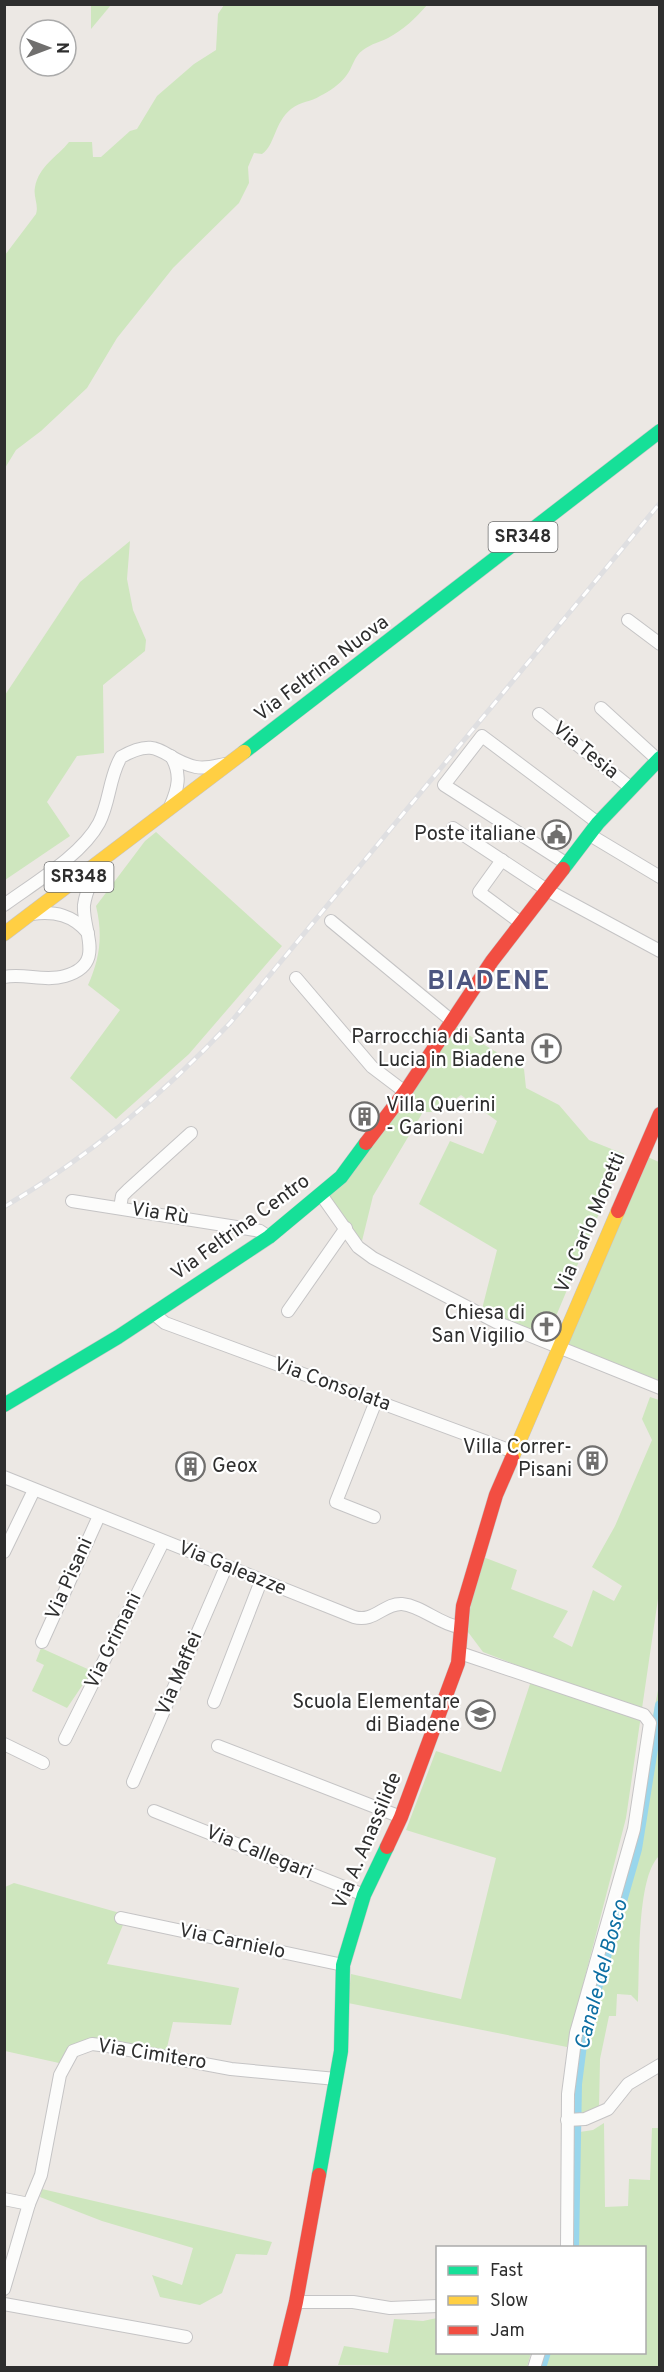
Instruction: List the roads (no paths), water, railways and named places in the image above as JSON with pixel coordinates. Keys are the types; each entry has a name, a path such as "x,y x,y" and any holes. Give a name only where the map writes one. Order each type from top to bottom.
{"main road":[{"name":"Via Feltrina Nuova","path":"4,934 232,762 660,431"},
{"name":"Via Feltrina Centro","path":"8,1403 154,1314 269,1237 322,1196 360,1155 521,923 594,829 658,759"},
{"name":"Via Carlo Moretti","path":"560,1348 660,1114"},
{"name":"Via A. Anassilide","path":"280,2367 296,2302 341,2051 343,1965 364,1895 401,1817 438,1720 460,1653 459,1627 465,1600 496,1495 560,1348"}],"street":[{"path":"628,620 660,644"},
{"name":"Via Tesia","path":"601,708 658,759"},
{"name":"Via Tesia","path":"539,714 631,788"},
{"path":"567,864 444,785 482,736 594,829 660,878"},
{"path":"4,904 63,860 91,834 104,811 112,778 122,757 142,747 151,747 197,767 232,762"},
{"path":"169,809 178,786 178,767 171,755"},
{"path":"453,828 547,890 660,951"},
{"path":"4,977 66,976 86,961 91,949 84,907 87,892 98,869 129,840"},
{"path":"502,860 479,892 521,923"},
{"path":"29,915 57,913 76,921 89,934"},
{"path":"331,921 452,1021"},
{"path":"296,978 372,1067 405,1092"},
{"name":"Via Rù","path":"120,1208 122,1196 191,1133"},
{"path":"322,1196 358,1247 373,1258 496,1322 660,1388"},
{"name":"Via Rù","path":"72,1201 260,1231 269,1237"},
{"path":"288,1311 346,1228"},
{"name":"Via Consolata","path":"154,1314 165,1323 514,1452"},
{"path":"374,1516 336,1502 376,1401"},
{"name":"Via Galeazze","path":"4,1477 357,1618 372,1617 390,1606 401,1604 459,1627"},
{"path":"4,1552 34,1490"},
{"name":"Via Pisani","path":"42,1642 99,1516"},
{"name":"Via Grimani","path":"65,1739 163,1542"},
{"name":"Via Maffei","path":"133,1782 226,1567"},
{"path":"214,1702 261,1581"},
{"path":"460,1653 648,1718 650,1727 634,1829 576,2033 567,2120 567,2246"},
{"path":"4,1744 43,1763"},
{"path":"218,1746 401,1817"},
{"name":"Via Callegari","path":"154,1811 364,1895"},
{"name":"Via Carnielo","path":"122,1918 343,1965"},
{"name":"Via Cimitero","path":"4,2289 29,2204 41,2175 63,2066 73,2050 82,2045 108,2046 231,2069 336,2079"},
{"path":"567,2120 585,2119 608,2109 628,2084 660,2065"},
{"path":"4,2199 29,2204"},
{"path":"561,2246 568,2215"},
{"path":"296,2302 347,2302 390,2308 436,2306"},
{"path":"4,2304 186,2337"}],"waterway":[{"name":"Canale del Bosco","path":"574,2246 577,2084 583,2037 637,1849 660,1705"},
{"name":"Canale del Bosco","path":"541,2368 545,2354"}],"railway":[{"path":"4,1207 66,1167 124,1123 179,1075 231,1022 660,503"}],"place":[{"name":"Poste italiane","path":"557,835"},
{"name":"Parrocchia di Santa Lucia in Biadene","path":"546,1049"},
{"name":"Villa Querini - Garioni","path":"365,1117"},
{"name":"Chiesa di San Vigilio","path":"546,1326"},
{"name":"Villa Correr- Pisani","path":"593,1460"},
{"name":"Geox","path":"191,1467"},
{"name":"Scuola Elementare di Biadene","path":"481,1715"}],"district":[{"name":"BIADENE","path":"489,982"}]}
